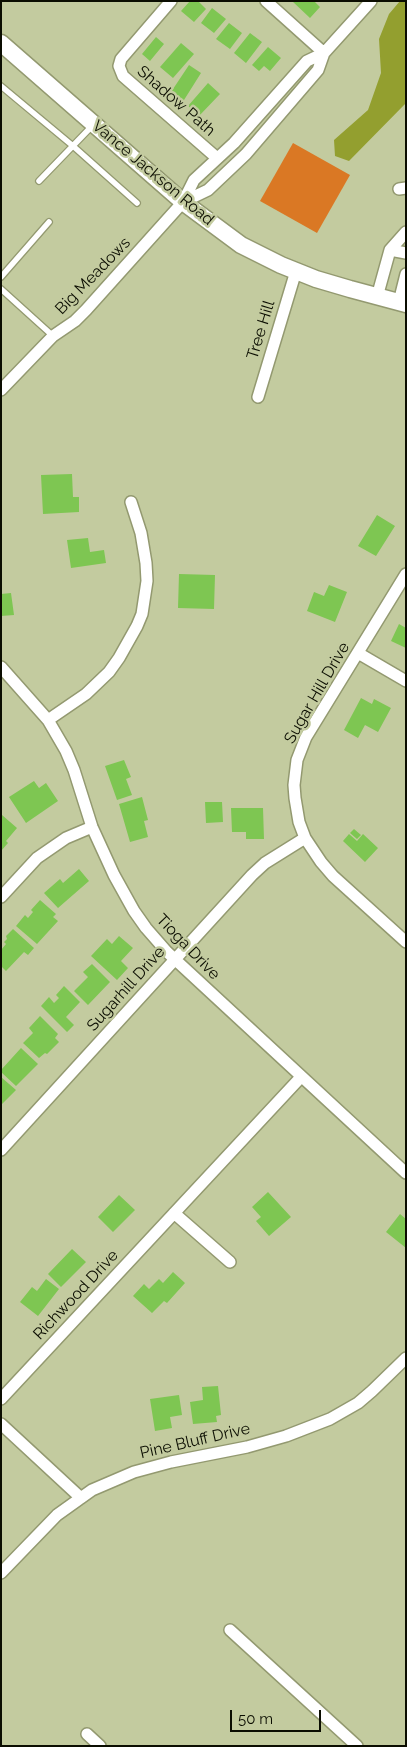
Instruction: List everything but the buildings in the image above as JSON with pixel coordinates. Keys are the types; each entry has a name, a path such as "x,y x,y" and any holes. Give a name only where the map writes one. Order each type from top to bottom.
{"main road":[{"name":"Vance Jackson Road","path":"1,44 183,202 241,245 296,271 402,303"}],"street":[{"name":"Shadow Path","path":"171,1 121,59 119,66 123,76 217,158"},
{"path":"266,1 324,53"},
{"name":"Big Meadows","path":"183,202 208,190 246,154 318,70 324,53 371,1"},
{"name":"Big Meadows","path":"1,390 54,336 75,321 86,310 183,202 194,180 234,143 307,61 324,53"},
{"path":"377,297 390,250 406,232"},
{"path":"390,250 406,253"},
{"name":"Tree Hill","path":"258,397 296,271"},
{"path":"402,303 406,274"},
{"path":"48,720 86,694 109,672 119,658 142,614 147,581 146,563 131,502"},
{"name":"Sugar Hill Drive","path":"406,574 310,730 297,760 294,798 299,822 305,838 321,862 333,876 406,942"},
{"path":"358,653 406,682"},
{"name":"Tioga Drive","path":"1,667 48,720 66,751 92,827 114,875 146,928 175,960 406,1174"},
{"path":"1,897 37,858 66,838 92,827"},
{"name":"Sugarhill Drive","path":"1,1150 265,863 305,838"},
{"name":"Richwood Drive","path":"1,1399 301,1077"},
{"path":"174,1213 230,1262"},
{"name":"Pine Bluff Drive","path":"1,1573 57,1515 80,1498 113,1480 171,1462 247,1447 286,1436 330,1419 358,1403 406,1358"},
{"path":"1,1424 80,1498"},
{"path":"230,1630 357,1746"},
{"path":"87,1734 100,1746"}],"lane":[{"path":"1,86 137,203"},
{"path":"39,181 94,123"},
{"path":"1,277 48,222"},
{"path":"1,289 54,336"}],"shaded area":[{"path":"400,1 406,1 406,103 349,161 335,156 334,140 368,110 381,73 379,39 389,14"},
{"path":"293,143 350,175 317,233 260,201"}]}
